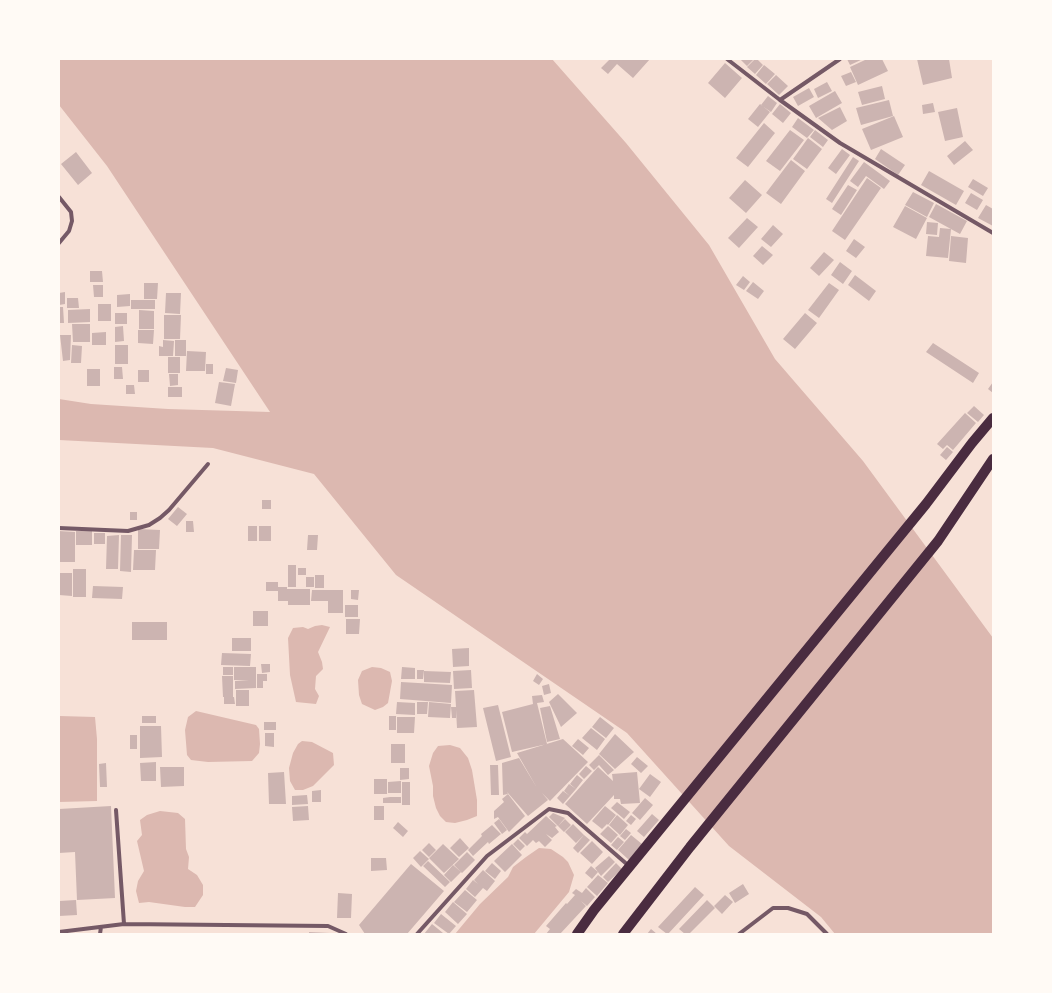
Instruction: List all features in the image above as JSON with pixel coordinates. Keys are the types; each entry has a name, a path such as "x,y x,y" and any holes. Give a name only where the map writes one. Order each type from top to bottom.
{"main road":[{"path":"577,934 594,910 926,504 972,443 993,418"},
{"path":"623,934 690,847 938,541 993,459"}],"street":[{"path":"727,59 780,100 840,143 993,233"},
{"path":"780,100 840,59"},
{"path":"59,197 71,212 72,221 69,231 59,243"},
{"path":"59,528 128,531 149,524 160,518 169,510 208,464"},
{"path":"417,934 486,856 549,809 568,812 630,867"},
{"path":"116,810 124,924"},
{"path":"739,934 773,908 788,908 807,914 827,934"},
{"path":"59,932 124,924 328,926 346,934"},
{"path":"100,934 101,927"}],"shaded area":[{"path":"59,59 552,59 626,143 709,245 775,359 863,461 993,638 993,934 835,934 821,917 729,846 627,733 396,575 314,474 213,448 59,440 59,399 91,404 168,409 270,412 107,166 59,105"},
{"path":"322,625 330,627 318,652 323,669 316,676 315,689 319,696 316,704 296,702 290,675 288,638 293,628 303,627 308,629"},
{"path":"372,667 381,668 390,672 392,681 388,703 375,710 362,704 359,695 358,680 362,671"},
{"path":"196,711 256,725 259,729 259,753 252,761 208,762 191,760 187,755 185,730 188,717"},
{"path":"59,716 95,717 97,739 97,801 59,802"},
{"path":"302,741 312,742 333,753 334,765 313,786 303,790 295,790 290,781 289,768 293,753 298,744"},
{"path":"450,745 460,748 468,758 472,770 477,800 477,816 455,823 446,822 440,816 436,808 429,766 433,753 438,746"},
{"path":"160,811 178,813 185,819 186,849 189,857 188,869 197,875 203,885 203,895 195,907 149,902 139,903 136,891 138,881 144,871 137,841 142,835 140,820 147,815"},
{"path":"539,848 551,849 563,857 568,862 574,875 569,892 534,934 455,934 480,904 508,877 513,867"}],"building":[{"path":"610,59 650,59 633,78 617,64 608,74 601,68"},
{"path":"740,59 754,59 747,66"},
{"path":"755,59 763,65 755,74 747,67"},
{"path":"847,59 863,59 850,65"},
{"path":"865,59 882,59 888,71 858,85 850,67"},
{"path":"917,59 949,59 952,78 923,85"},
{"path":"725,63 742,78 725,98 708,83"},
{"path":"764,65 775,74 766,84 756,75"},
{"path":"851,72 856,82 846,86 841,76"},
{"path":"776,75 788,86 779,95 767,84"},
{"path":"827,82 832,91 818,98 814,89"},
{"path":"882,86 885,99 862,105 858,92"},
{"path":"809,88 814,97 798,106 793,97"},
{"path":"835,91 842,103 816,118 809,106"},
{"path":"768,96 777,103 771,112 761,105"},
{"path":"889,100 893,116 861,125 856,108"},
{"path":"933,103 935,112 923,114 922,105"},
{"path":"760,104 770,112 758,127 748,119"},
{"path":"780,104 791,113 783,123 772,114"},
{"path":"840,107 847,121 832,130 818,118"},
{"path":"957,108 963,137 945,141 938,112"},
{"path":"894,116 903,137 871,150 862,129"},
{"path":"798,118 814,130 807,138 792,127"},
{"path":"764,123 775,133 748,167 736,158"},
{"path":"790,130 804,140 780,171 766,161"},
{"path":"815,130 828,140 823,147 810,137"},
{"path":"808,138 822,149 807,169 793,159"},
{"path":"965,141 973,150 954,165 947,156"},
{"path":"842,149 850,155 836,174 828,168"},
{"path":"881,149 905,165 898,175 875,159"},
{"path":"76,152 92,173 78,185 61,164"},
{"path":"853,157 859,161 832,203 826,199"},
{"path":"791,160 805,171 781,204 766,193"},
{"path":"864,162 890,181 884,189 866,176 858,187 850,181"},
{"path":"929,171 964,191 956,205 921,185"},
{"path":"867,178 881,188 845,240 832,231"},
{"path":"973,179 988,188 983,196 968,187"},
{"path":"745,180 762,195 746,213 729,198"},
{"path":"848,185 857,190 841,215 832,209"},
{"path":"913,192 934,203 927,217 905,205"},
{"path":"971,193 983,200 977,210 965,203"},
{"path":"936,204 967,221 960,234 929,217"},
{"path":"986,205 993,209 993,226 978,218"},
{"path":"905,206 927,218 916,239 893,227"},
{"path":"747,218 758,227 739,248 728,238"},
{"path":"927,222 938,223 937,235 926,234"},
{"path":"773,225 783,234 771,247 761,239"},
{"path":"940,228 951,229 948,258 926,256 928,236 939,237"},
{"path":"951,236 968,238 966,263 949,261"},
{"path":"854,239 865,247 856,258 846,251"},
{"path":"762,246 773,255 763,265 753,256"},
{"path":"824,252 834,260 819,276 810,268"},
{"path":"840,262 852,271 843,284 831,275"},
{"path":"90,271 102,271 103,282 90,282"},
{"path":"855,275 876,291 869,301 848,285"},
{"path":"743,276 750,282 744,290 736,285"},
{"path":"753,282 764,291 758,299 746,291"},
{"path":"144,283 158,283 157,299 144,299"},
{"path":"829,283 839,290 819,318 808,310"},
{"path":"93,285 103,285 103,297 94,297"},
{"path":"65,292 65,304 59,305 59,293"},
{"path":"166,293 181,293 180,314 165,313"},
{"path":"130,294 130,306 117,307 117,295"},
{"path":"67,298 78,298 79,308 67,308"},
{"path":"131,300 155,300 155,309 131,309"},
{"path":"98,304 111,304 111,321 98,321"},
{"path":"59,307 63,307 64,323 59,323"},
{"path":"90,309 90,322 68,323 68,310"},
{"path":"139,310 154,311 154,329 139,329"},
{"path":"115,313 127,313 127,324 115,324"},
{"path":"805,313 817,323 795,349 783,339"},
{"path":"164,315 181,315 180,339 164,339"},
{"path":"72,324 90,324 90,342 73,342"},
{"path":"123,326 124,341 115,342 115,327"},
{"path":"138,330 154,330 153,344 138,343"},
{"path":"106,332 106,345 92,345 92,333"},
{"path":"60,335 71,335 70,360 63,361"},
{"path":"163,340 174,341 173,356 159,356 159,346 163,347"},
{"path":"175,340 186,340 186,356 175,356"},
{"path":"933,343 979,373 973,383 926,352"},
{"path":"72,345 82,346 81,363 71,363"},
{"path":"115,345 128,345 128,364 115,364"},
{"path":"187,351 206,352 205,371 186,371"},
{"path":"168,357 180,357 180,373 168,373"},
{"path":"206,364 213,364 213,374 206,374"},
{"path":"114,367 122,367 123,379 114,379"},
{"path":"226,368 238,370 236,383 223,381"},
{"path":"87,369 100,369 100,386 87,386"},
{"path":"138,370 149,370 149,382 138,382"},
{"path":"169,374 178,374 178,385 170,386"},
{"path":"219,382 235,384 231,406 215,403"},
{"path":"993,382 993,393 988,389"},
{"path":"126,385 134,385 135,394 126,394"},
{"path":"168,387 182,387 182,397 168,397"},
{"path":"974,406 984,415 978,422 967,413"},
{"path":"965,413 976,423 953,450 947,445 943,449 937,444"},
{"path":"947,447 953,452 946,460 940,455"},
{"path":"262,500 271,500 271,509 262,509"},
{"path":"178,507 187,514 177,526 168,519"},
{"path":"130,512 137,512 137,520 130,520"},
{"path":"186,521 193,521 194,532 186,532"},
{"path":"248,526 257,526 257,541 248,541"},
{"path":"259,526 271,526 271,541 259,541"},
{"path":"138,529 160,530 159,549 138,549"},
{"path":"59,531 75,532 75,562 59,562"},
{"path":"76,531 92,531 92,545 76,545"},
{"path":"94,533 105,533 105,544 94,544"},
{"path":"119,535 118,569 106,569 107,536"},
{"path":"121,535 132,535 131,572 120,571"},
{"path":"308,535 318,535 317,550 307,550"},
{"path":"134,550 156,550 155,570 133,570"},
{"path":"288,565 296,565 296,587 288,587"},
{"path":"298,568 306,568 306,575 298,575"},
{"path":"73,569 86,569 86,597 73,597"},
{"path":"59,573 72,573 72,596 59,595"},
{"path":"315,575 324,575 324,588 315,588"},
{"path":"306,577 314,577 314,587 306,587"},
{"path":"266,582 278,582 278,587 287,587 287,589 310,589 310,605 288,605 288,601 278,601 278,591 266,591"},
{"path":"93,586 123,587 122,599 92,598"},
{"path":"312,590 343,590 343,613 328,613 328,601 311,601"},
{"path":"351,590 359,590 358,600 351,599"},
{"path":"345,605 358,605 358,617 345,617"},
{"path":"253,611 268,611 268,626 253,626"},
{"path":"346,619 360,619 359,634 346,634"},
{"path":"132,622 167,622 167,640 132,640"},
{"path":"232,638 251,638 251,651 232,651"},
{"path":"469,648 469,666 453,667 452,649"},
{"path":"222,653 251,654 250,666 221,665"},
{"path":"261,664 270,664 270,672 262,673"},
{"path":"223,667 233,667 233,675 223,675"},
{"path":"234,667 256,667 256,688 235,689 235,681 249,680 234,680"},
{"path":"402,667 415,668 415,679 401,679"},
{"path":"417,670 424,670 423,679 417,679"},
{"path":"471,670 472,688 454,689 453,671"},
{"path":"424,671 451,672 450,683 424,682"},
{"path":"257,674 267,674 267,681 263,681 263,688 257,688"},
{"path":"537,674 543,679 539,685 533,681"},
{"path":"222,676 233,676 233,697 223,697"},
{"path":"401,682 452,685 451,703 400,699"},
{"path":"549,684 551,693 544,695 542,686"},
{"path":"236,690 249,690 249,706 236,706"},
{"path":"474,690 477,727 457,728 456,710 456,718 452,718 451,707 456,707 455,691"},
{"path":"558,694 577,713 561,727 549,702"},
{"path":"542,695 544,702 537,703 547,744 512,752 502,712 533,704 532,696"},
{"path":"224,697 234,697 235,704 224,704"},
{"path":"397,702 415,703 415,715 396,714"},
{"path":"417,702 428,702 427,714 417,714"},
{"path":"429,702 451,704 450,718 428,717"},
{"path":"498,705 511,757 496,761 483,708"},
{"path":"550,706 560,739 547,742 540,708"},
{"path":"142,716 156,716 156,723 142,723"},
{"path":"389,716 396,716 396,730 389,730"},
{"path":"397,717 415,717 414,733 397,733"},
{"path":"600,717 614,728 606,738 592,727"},
{"path":"264,722 276,722 276,730 264,730"},
{"path":"140,726 161,726 162,757 140,758"},
{"path":"591,728 605,739 597,750 582,738"},
{"path":"265,733 274,733 274,747 265,746"},
{"path":"615,734 634,752 615,769 599,754"},
{"path":"130,735 137,735 137,749 130,749"},
{"path":"563,739 588,762 550,801 542,793 548,800 528,816 507,792 508,794 503,795 502,763 519,758 537,788 517,753"},
{"path":"578,739 589,748 583,755 572,746"},
{"path":"391,744 405,744 405,763 391,763"},
{"path":"599,755 614,770 608,775 599,765 594,770 589,765"},
{"path":"637,757 648,766 641,773 631,764"},
{"path":"156,762 156,781 141,781 140,763"},
{"path":"106,763 107,787 100,787 99,764"},
{"path":"490,765 498,765 499,795 491,795"},
{"path":"586,766 592,771 584,779 579,774"},
{"path":"160,767 184,767 184,786 161,787"},
{"path":"598,767 613,781 612,774 637,772 640,803 621,804 620,799 614,799 614,795 587,824 565,804"},
{"path":"400,768 409,768 409,779 400,780"},
{"path":"284,772 286,804 269,804 268,773"},
{"path":"650,774 661,782 650,797 639,789"},
{"path":"577,775 583,780 576,789 570,784"},
{"path":"374,779 387,779 387,794 374,794"},
{"path":"401,781 401,793 388,793 388,782"},
{"path":"402,782 410,782 410,805 402,805"},
{"path":"569,784 576,789 570,796 564,791"},
{"path":"321,790 321,802 312,802 312,791"},
{"path":"563,791 570,796 563,804 557,798"},
{"path":"508,794 525,816 509,832 498,817 494,819 494,811 504,802 502,799"},
{"path":"307,795 308,804 292,805 292,796"},
{"path":"401,797 401,803 383,803 383,798"},
{"path":"645,798 653,805 640,820 632,813"},
{"path":"617,802 630,812 624,819 611,808"},
{"path":"111,806 115,898 77,900 75,852 59,853 59,809"},
{"path":"308,806 309,820 293,821 292,807"},
{"path":"374,806 384,806 384,820 374,820"},
{"path":"605,806 616,815 608,825 607,824 602,829 592,821"},
{"path":"553,813 565,818 558,826 549,817"},
{"path":"652,814 659,820 644,837 637,831"},
{"path":"617,815 628,825 620,835 609,825"},
{"path":"631,815 636,819 631,825 626,821"},
{"path":"546,816 557,826 555,827 559,832 552,838 546,834 552,840 545,847 539,841 536,843 533,840 527,846 519,838 525,832 527,834"},
{"path":"499,819 507,830 502,834 494,823"},
{"path":"565,819 571,825 564,832 558,826"},
{"path":"398,822 408,831 403,837 393,828"},
{"path":"573,824 584,835 576,843 565,832"},
{"path":"492,825 501,834 489,844 488,842 473,856 468,850 482,836 481,834"},
{"path":"608,826 618,835 611,843 600,834"},
{"path":"626,829 631,833 625,840 620,836"},
{"path":"584,835 590,840 578,853 573,848"},
{"path":"631,835 642,844 629,860 618,850"},
{"path":"618,837 624,842 617,850 611,845"},
{"path":"460,838 469,848 459,857 450,848"},
{"path":"518,839 525,846 520,851 513,844"},
{"path":"592,841 603,852 592,864 580,853"},
{"path":"429,843 436,850 429,857 422,850"},
{"path":"443,844 459,859 444,873 429,858"},
{"path":"512,844 522,855 505,872 494,861"},
{"path":"420,851 429,859 421,867 413,858"},
{"path":"467,852 475,860 462,873 454,865"},
{"path":"609,856 615,862 601,876 595,868"},
{"path":"371,858 386,858 387,870 371,871"},
{"path":"428,861 450,882 445,887 423,866"},
{"path":"492,863 501,871 495,879 485,871"},
{"path":"616,863 622,869 608,882 603,877"},
{"path":"411,864 444,891 407,934 365,934 359,925"},
{"path":"453,865 461,872 451,882 444,875"},
{"path":"591,866 598,872 592,879 585,873"},
{"path":"483,870 495,881 487,891 483,888 475,897 466,889 473,880 478,884 474,880"},
{"path":"598,875 608,883 597,896 587,887"},
{"path":"743,884 749,894 735,903 729,893"},
{"path":"695,887 704,895 667,934 658,927"},
{"path":"586,888 595,897 587,906 581,901 586,906 560,934 546,934 550,929 546,926 575,895 572,893 576,889 582,893"},
{"path":"465,890 477,900 467,912 454,902"},
{"path":"338,893 352,894 351,918 337,918"},
{"path":"725,895 733,902 722,914 714,906"},
{"path":"76,900 77,915 59,916 59,901"},
{"path":"707,900 715,908 689,934 685,934 679,929"},
{"path":"453,902 467,914 458,924 445,912"},
{"path":"441,914 456,926 449,934 434,923"},
{"path":"432,924 443,933 443,934 424,934"},
{"path":"651,929 657,934 647,934"},
{"path":"309,932 330,933 330,934 309,934"}]}
